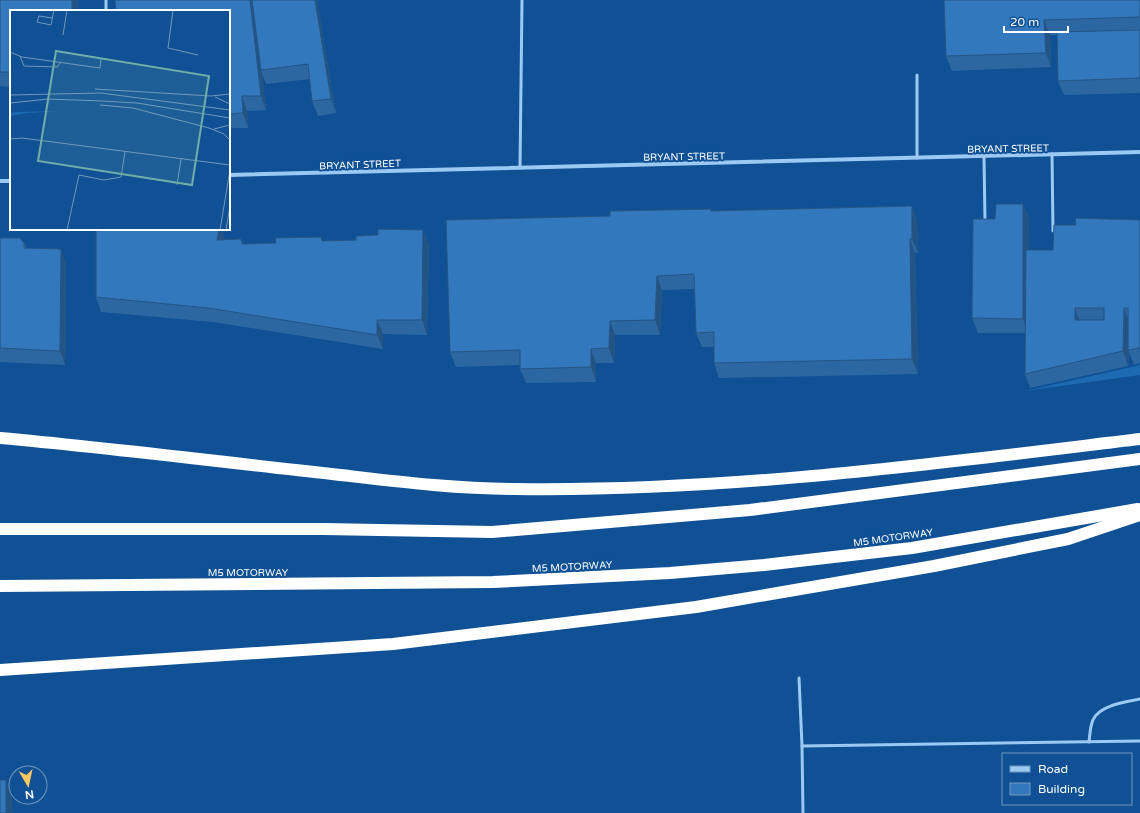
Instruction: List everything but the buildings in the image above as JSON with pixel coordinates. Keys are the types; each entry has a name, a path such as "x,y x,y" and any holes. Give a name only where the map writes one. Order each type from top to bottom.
{"highway":[{"path":"0,438 412,483 515,489 650,486 812,476 913,466 1140,439"},
{"path":"0,529 315,529 492,532 750,510 1140,459"},
{"name":"M5 MOTORWAY","path":"0,586 493,582 670,573 764,565 912,548 1140,509"},
{"path":"0,670 393,644 696,607 949,563 1068,538 1140,515"}],"street":[{"name":"BRYANT STREET","path":"230,176 1140,152"},
{"path":"0,182 10,181"}],"lane":[{"path":"520,168 522,0"},
{"path":"916,158 917,75"},
{"path":"1052,154 1053,231"},
{"path":"984,156 985,222"},
{"path":"799,678 803,813"},
{"path":"1089,742 1093,720 1099,712 1113,706 1140,699"},
{"path":"802,746 1140,741"}],"shaded area":[{"path":"1140,365 1140,375 1025,391"}]}
